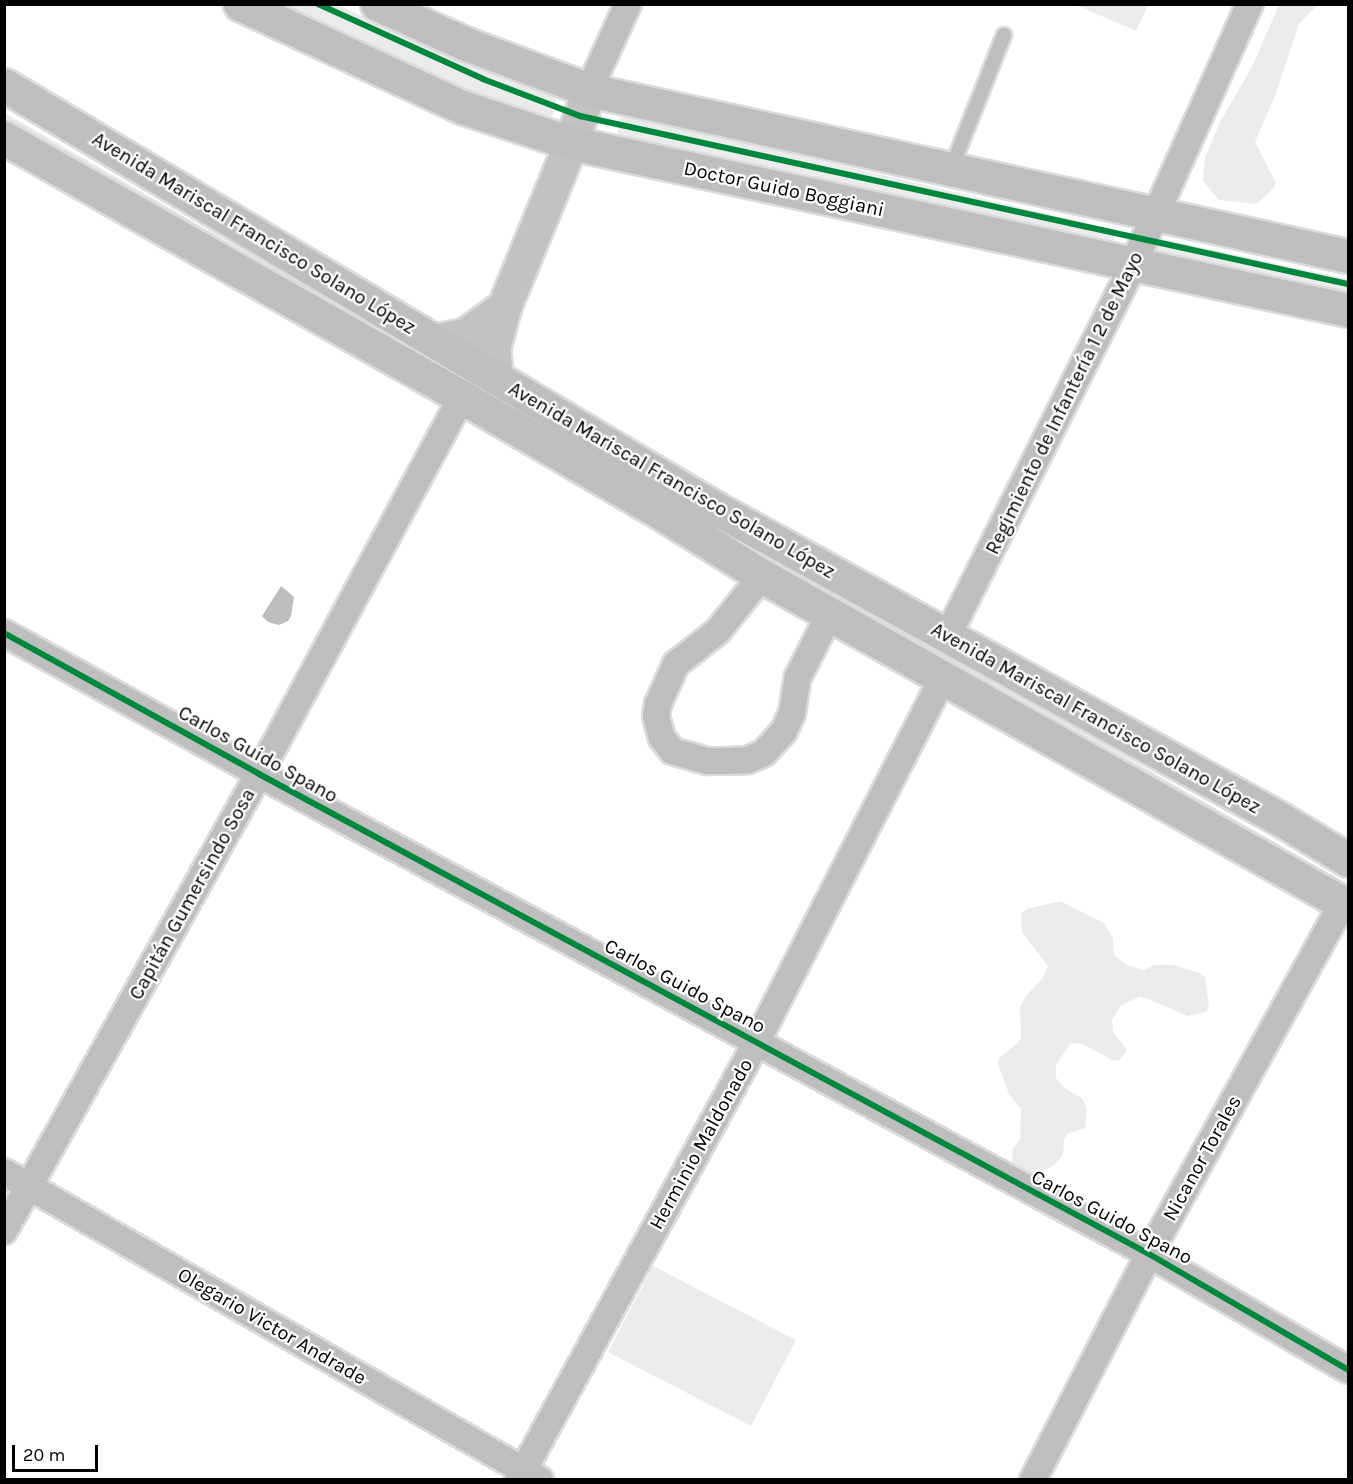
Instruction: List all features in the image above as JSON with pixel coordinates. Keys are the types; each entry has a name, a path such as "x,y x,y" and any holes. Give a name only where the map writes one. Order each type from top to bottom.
{"main road":[{"name":"Doctor Guido Boggiani","path":"240,4 462,107 571,143 1348,310"},
{"path":"376,4 466,44 589,90 1348,256"},
{"name":"Avenida Mariscal Francisco Solano López","path":"4,85 713,507 1271,814 1348,860"},
{"path":"496,377 493,349 504,307 571,143 589,90"},
{"name":"Avenida Mariscal Francisco Solano López","path":"4,138 462,397 658,511 762,576 1345,905"},
{"path":"434,341 465,335 504,307"},
{"path":"462,397 474,392 491,392 677,496 713,507"}],"street":[{"path":"589,90 628,4"},
{"name":"Regimiento de Infantería 1 2 de Mayo","path":"948,635 1133,265 1250,4"},
{"name":"Capitán Gumersindo Sosa","path":"4,1231 259,774 462,397"},
{"path":"762,576 718,631 676,664 658,704 656,716 662,738 672,751 708,761 748,760 764,753 784,730 792,713 798,677 830,614"},
{"name":"Carlos Guido Spano","path":"4,633 259,774 1149,1254 1348,1370"},
{"name":"Herminio Maldonado","path":"527,1476 756,1043 943,677"},
{"name":"Nicanor Torales","path":"1033,1479 1149,1254 1345,905"},
{"name":"Olegario Victor Andrade","path":"4,1172 527,1476"}],"lane":[{"path":"951,169 1004,35"}],"shaded area":[{"path":"281,5 338,5 555,95 556,105 553,115 545,118 505,105 358,43"},
{"path":"1076,5 1148,5 1136,31"},
{"path":"1279,5 1317,5 1299,24 1275,96 1255,142 1276,183 1272,190 1256,204 1219,200 1203,181 1205,158 1220,122 1252,67"},
{"path":"5,113 431,358 432,363 5,124"},
{"path":"627,115 1111,229 1114,239 1112,247 618,136 618,120"},
{"path":"1162,239 1348,279 1348,305 1152,261 1154,244"},
{"path":"680,509 704,515 1348,884 1348,895 943,663"},
{"path":"281,586 294,597 291,616 288,621 279,625 268,622 262,616"},
{"path":"1060,901 1104,923 1113,938 1114,955 1125,964 1144,970 1154,965 1174,965 1205,977 1209,1006 1206,1012 1188,1016 1146,998 1139,997 1121,1005 1112,1020 1113,1032 1127,1050 1120,1060 1114,1061 1081,1043 1070,1044 1056,1065 1056,1078 1063,1087 1083,1099 1087,1110 1085,1128 1067,1134 1064,1139 1063,1155 1055,1165 1033,1175 1020,1175 1011,1167 1013,1149 1020,1139 1021,1109 1009,1094 998,1064 999,1058 1021,1038 1020,1007 1026,996 1043,978 1048,966 1022,932 1021,914 1027,909"},
{"path":"653,1266 796,1340 751,1426 608,1352"}],"cycle path":[{"path":"318,4 483,79 580,116 1348,284"},
{"path":"4,633 259,774 1149,1254 1348,1370"}]}
